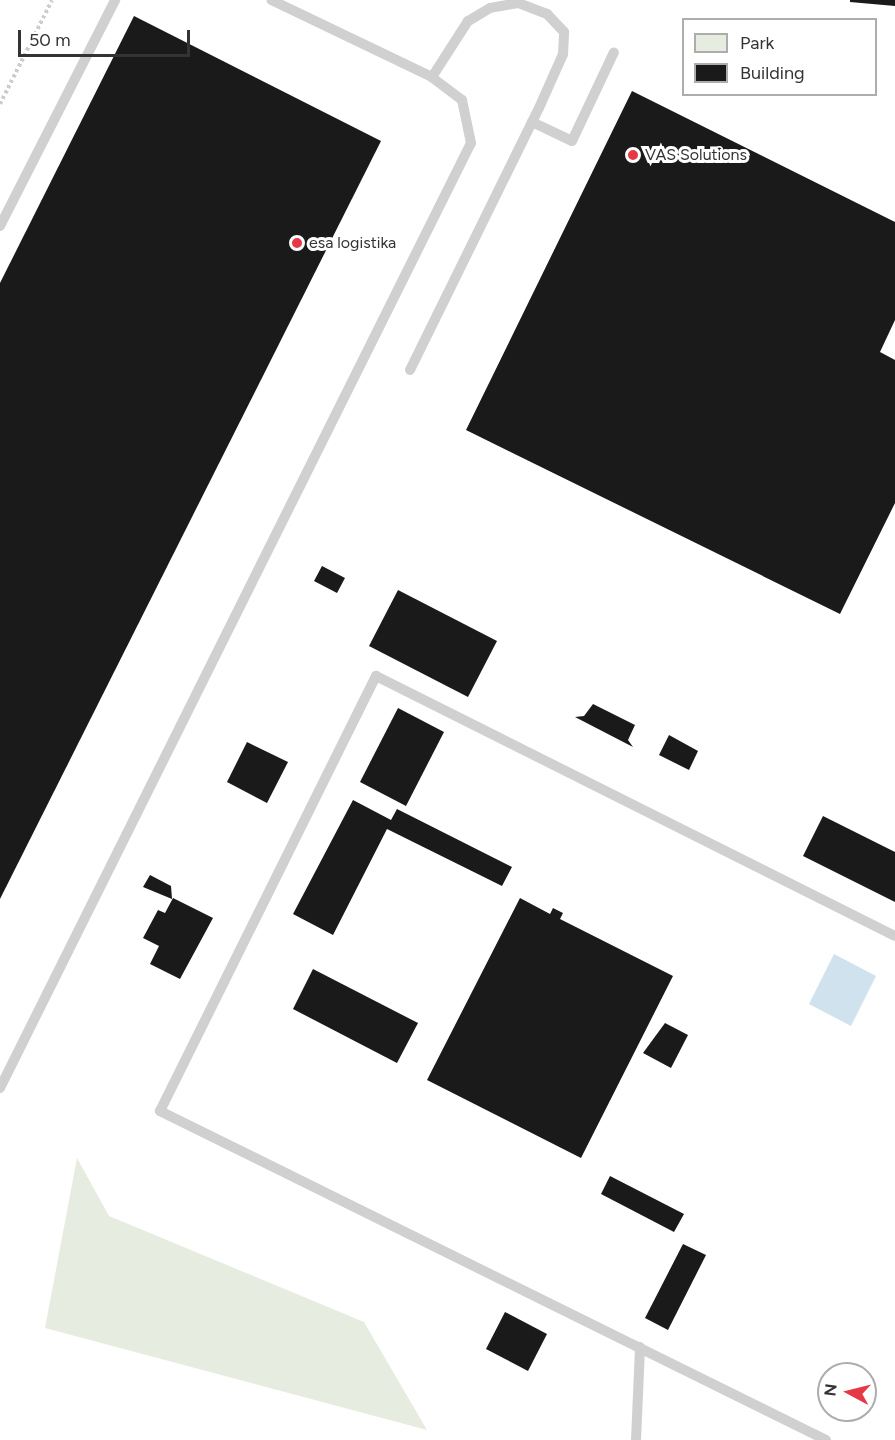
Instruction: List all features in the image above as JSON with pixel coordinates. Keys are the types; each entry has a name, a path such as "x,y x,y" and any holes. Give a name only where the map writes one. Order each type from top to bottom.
{"lane":[{"path":"0,226 115,0"},
{"path":"0,1088 471,143 462,100 432,77 271,0"},
{"path":"410,370 563,54 564,32 547,14 518,3 490,8 468,21 432,77"},
{"path":"532,122 572,141 614,52"},
{"path":"826,1440 160,1111 376,676 895,936"},
{"path":"636,1440 639,1347"}],"path":[{"path":"0,104 52,0"}],"green space":[{"path":"77,1158 109,1216 364,1322 427,1430 45,1328"}],"water":[{"path":"834,954 876,976 851,1026 809,1004"}],"building":[{"path":"850,0 895,0 895,6 850,2"},
{"path":"134,16 381,141 0,899 0,283"},
{"path":"632,91 895,222 895,320 880,352 895,360 895,503 840,614 466,430"},
{"path":"322,566 345,578 337,593 314,581"},
{"path":"398,590 497,641 468,697 369,646"},
{"path":"593,704 635,725 628,740 633,747 575,717 584,716"},
{"path":"398,708 444,732 406,806 360,782"},
{"path":"669,735 698,751 689,770 659,755"},
{"path":"247,742 288,762 267,803 227,782"},
{"path":"353,800 391,820 397,809 512,867 502,886 387,829 333,935 293,914"},
{"path":"823,816 895,852 895,902 803,856"},
{"path":"150,875 171,886 172,899 143,887"},
{"path":"173,898 213,918 180,979 150,964 159,946 143,938 158,910 165,913"},
{"path":"520,898 550,914 553,908 563,913 560,919 673,976 581,1158 427,1080"},
{"path":"313,969 418,1023 397,1063 293,1009"},
{"path":"665,1023 688,1035 671,1068 643,1053"},
{"path":"610,1176 684,1214 674,1232 601,1194"},
{"path":"683,1244 706,1255 668,1330 645,1318"},
{"path":"505,1312 547,1334 528,1371 486,1349"}],"place":[{"name":"VAS Solutions","path":"633,155"},
{"name":"esa logistika","path":"297,243"}]}
